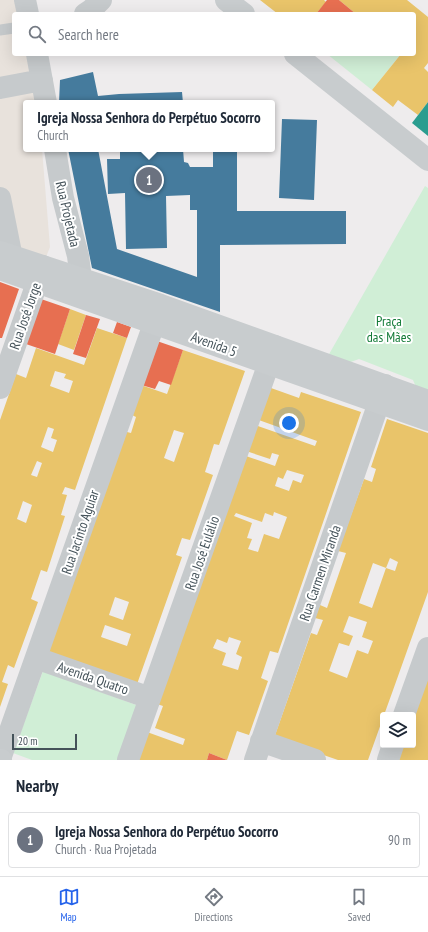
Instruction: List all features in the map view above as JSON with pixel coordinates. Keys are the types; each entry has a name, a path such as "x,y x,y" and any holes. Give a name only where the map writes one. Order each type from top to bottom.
{"street":[{"path":"25,0 28,12"},
{"path":"88,12 101,0"},
{"path":"226,0 241,12"},
{"path":"37,56 45,100"},
{"path":"298,56 428,160"},
{"path":"0,88 42,80"},
{"name":"Rua Projetada","path":"55,152 63,198 78,256 81,279"},
{"path":"0,198 6,262"},
{"name":"Avenida 5","path":"6,262 382,394 428,420"},
{"name":"Avenida 5","path":"40,274 81,279 157,314"},
{"name":"Rua José Jorge","path":"0,388 40,274"},
{"name":"Rua Jacinto Aguiar","path":"0,759 157,314"},
{"name":"Rua José Eulálio","path":"128,760 272,355"},
{"name":"Avenida 5","path":"382,394 428,401"},
{"name":"Rua Carmen Miranda","path":"258,750 382,394"},
{"path":"405,712 428,648"},
{"name":"Avenida Quatro","path":"36,658 150,698"},
{"path":"388,760 393,748"},
{"path":"258,750 315,760"}],"lane":[{"path":"0,30 12,28"}],"shaded area":[{"path":"0,0 22,0 26,12 12,12 12,56 33,56 38,100 23,100 23,152 42,152 50,247 46,257 0,252"}],"green space":[{"path":"330,56 399,56 372,90"},
{"name":"Praça das Mães","path":"425,186 428,188 428,393 417,389 413,380 359,359 348,363 328,356"},
{"path":"43,671 139,706 120,760 32,760 13,753"}],"building: Homes":[{"path":"260,0 324,0 326,2 318,12 275,12"},
{"path":"339,0 407,0 428,17 428,63 424,68 428,72 428,102 418,115 398,100 393,107 372,90 399,56 416,56 416,12 354,12"},
{"path":"70,309 86,315 74,350 58,344"},
{"path":"97,328 127,338 75,490 65,487 62,494 67,495 61,515 65,516 47,572 41,570 31,599 38,602 14,668 8,665 2,682 8,684 0,707 0,420 16,374 26,378 36,348 84,365","holes":["55,371 66,374 64,378 73,381 69,393 50,386","48,427 54,429 51,438 57,440 53,452 41,447","37,461 42,463 37,477 31,475","23,501 32,505 26,523 17,519"]},
{"path":"183,350 245,371 219,445 214,444 205,472 213,475 190,540 182,538 176,555 182,557 136,687 44,655 123,431 131,433 136,417 128,413 138,384 167,394","holes":["174,430 184,433 174,462 164,458","115,597 129,602 123,620 109,615","105,625 131,634 127,646 101,637"]},
{"path":"271,388 299,398 301,392 361,412 278,653 270,651 261,678 268,681 249,735 237,731 227,760 209,753 207,760 138,760 147,732 183,745 185,739 155,728 163,706 157,704 243,455 275,466 279,455 272,453 270,459 246,451 255,425 315,446 317,441 256,419","holes":["287,470 304,475 301,483 293,480 289,491 275,486 278,477 283,479","274,512 287,517 279,539 264,534 258,552 248,549 252,539 247,538 252,523 234,516 236,513 262,522 265,513 273,516","229,637 241,641 236,654 242,657 238,670 222,665 226,653 213,648 217,639 227,643"]},
{"path":"387,419 428,433 428,592 385,712 380,712 380,726 368,760 338,760 274,738 311,633 317,635 323,620 315,618 320,605 327,608 346,553 338,551 364,479 372,482 376,469 371,467","holes":["390,558 398,562 395,571 386,568","373,563 386,568 372,608 359,603","349,616 367,622 362,637 373,641 368,654 357,650 347,678 329,671 339,643 349,646 353,636 343,632"]},
{"path":"428,668 428,760 396,759 400,748 416,748 416,712 414,712"}],"building: Shops":[{"path":"327,0 339,0 354,12 318,12"},
{"path":"0,282 19,289 2,338 0,338"},
{"path":"41,299 70,309 55,354 26,344"},
{"path":"86,315 100,319 86,358 73,354"},
{"path":"117,322 131,327 127,338 113,333"},
{"path":"154,340 183,350 171,385 159,381 155,389 138,384"},
{"path":"209,753 227,760 207,760"}],"building: Schools":[{"path":"428,102 428,136 412,123"}],"building: Public":[{"path":"93,72 98,96 182,92 183,100 59,100 60,80"},
{"path":"282,119 317,120 314,200 279,198"},
{"path":"69,152 99,152 117,249 197,277 197,210 190,210 190,195 166,196 167,248 126,249 125,193 108,194 107,159 120,159 120,152 183,152 184,162 188,163 190,167 213,167 213,152 237,152 237,211 346,211 346,244 220,245 220,312 92,268"}],"place":[{"name":"Igreja Nossa Senhora do Perpétuo Socorro","path":"149,180"}]}
